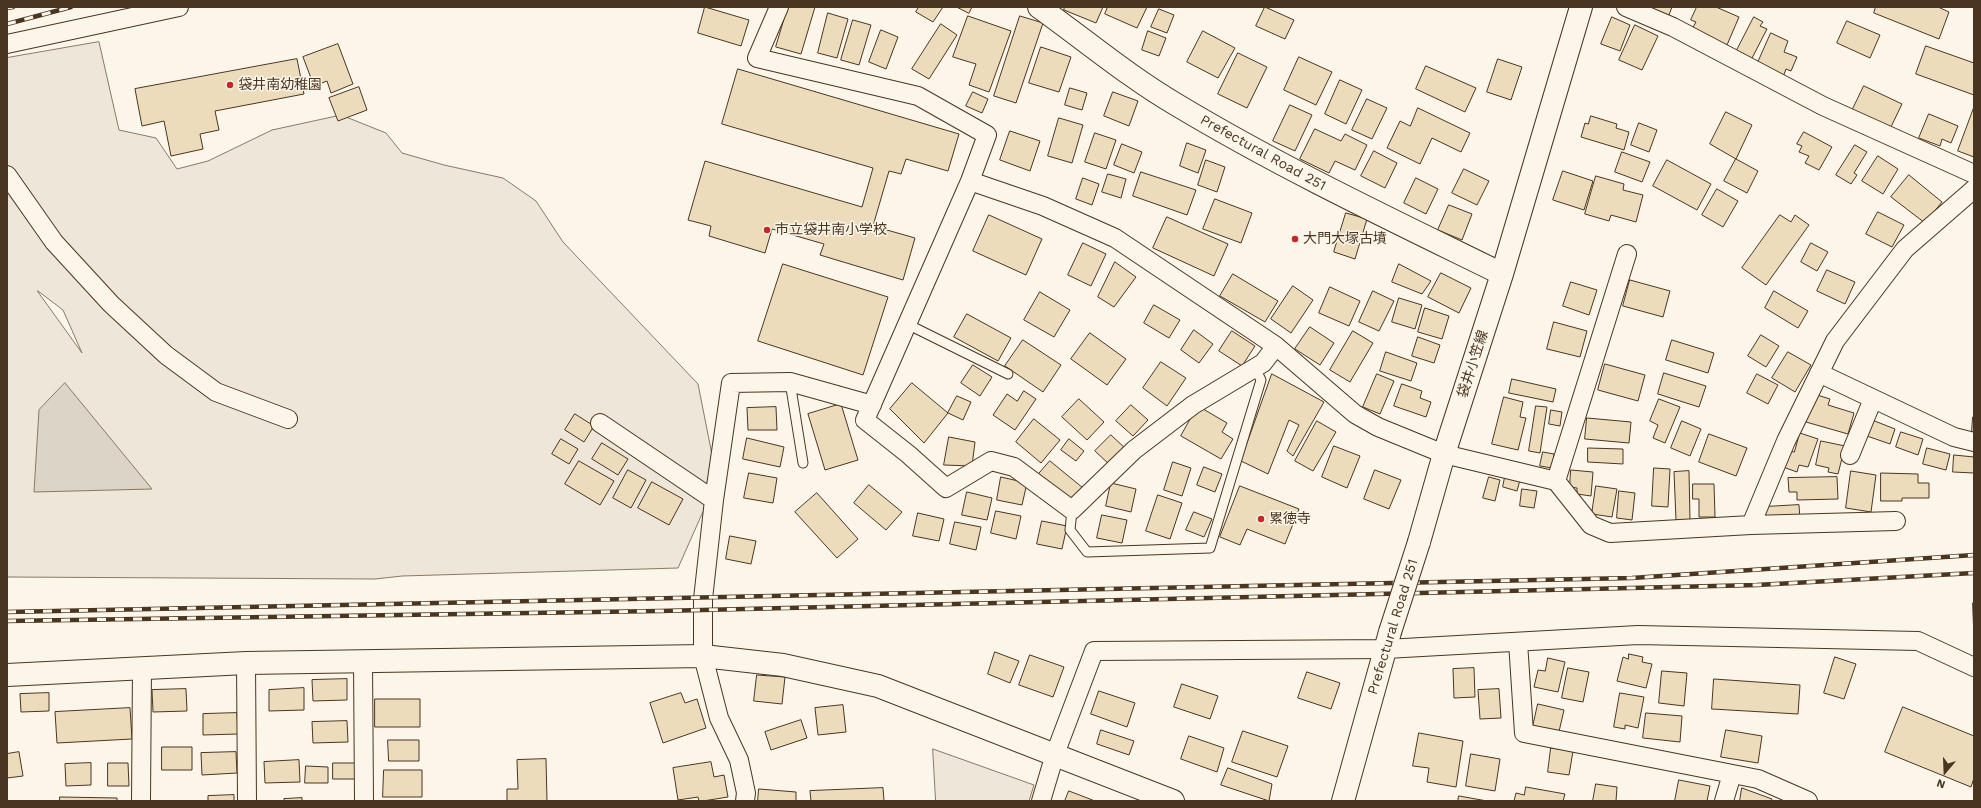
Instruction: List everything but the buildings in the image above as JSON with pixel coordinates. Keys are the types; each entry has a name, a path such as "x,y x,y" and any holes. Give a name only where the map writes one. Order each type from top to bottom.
{"street":[{"path":"7,44 179,7"},
{"path":"779,7 757,58 918,96 987,135 970,181 865,420 908,454 946,488 991,461 1014,467 1072,510 1134,450 1193,405 1262,363 1276,346"},
{"name":"Prefectural Road 251","path":"1039,7 1140,81 1177,105 1339,195 1502,274"},
{"name":"袋井小笠線","path":"1444,454 1502,274 1581,7"},
{"path":"1626,7 1673,27 1823,106 1974,174"},
{"path":"7,175 54,242 111,304 166,355 216,392 288,419"},
{"path":"970,181 1042,206 1115,238 1276,346 1355,414 1378,427 1444,454 1556,480 1591,525 1610,533 1751,525 1896,521"},
{"path":"1751,525 1786,441 1835,341 1905,249 1974,189"},
{"path":"1556,480 1627,254"},
{"path":"1819,373 1954,438 1974,442"},
{"path":"745,801 746,793 738,760 719,718 703,656 702,610 714,500 731,383 790,382 872,405"},
{"path":"1850,455 1873,399"},
{"path":"600,423 714,500"},
{"name":"Prefectural Road 251","path":"1343,801 1388,640 1419,542 1444,454"},
{"path":"1042,801 1055,754 1094,652 1388,640 1518,642 1638,635 1918,641 1974,668"},
{"path":"1518,642 1524,733 1758,779 1808,801"},
{"path":"7,675 142,667 246,663 703,656 783,665 878,686 1173,801"},
{"path":"363,661 364,801"},
{"path":"246,663 247,801"},
{"path":"141,801 142,667"},
{"path":"1724,801 1732,774"}],"lane":[{"path":"907,324 1008,374"},
{"path":"1072,510 1070,530 1087,552 1210,548 1261,380 1255,368"},
{"path":"790,382 803,463"}],"shaded area":[{"path":"99,42 119,130 156,138 177,169 208,161 272,130 341,115 386,133 402,153 444,165 503,178 536,201 563,242 698,384 717,480 678,568 402,576 375,579 7,577 7,58","holes":["38,291 63,310 82,353"]},
{"path":"65,383 152,489 34,492 39,410"},
{"path":"933,749 1034,785 1029,801 936,801"}],"railway":[{"path":"7,8 13,7"},
{"path":"7,24 71,7"},
{"path":"7,612 1632,578 1974,555"},
{"path":"7,621 660,611 1757,585 1974,573"}],"place":[{"name":"袋井南幼稚園","path":"230,85"},
{"name":"市立袋井南小学校","path":"767,230"},
{"name":"大門大塚古墳","path":"1295,239"},
{"name":"累徳寺","path":"1261,519"}]}
